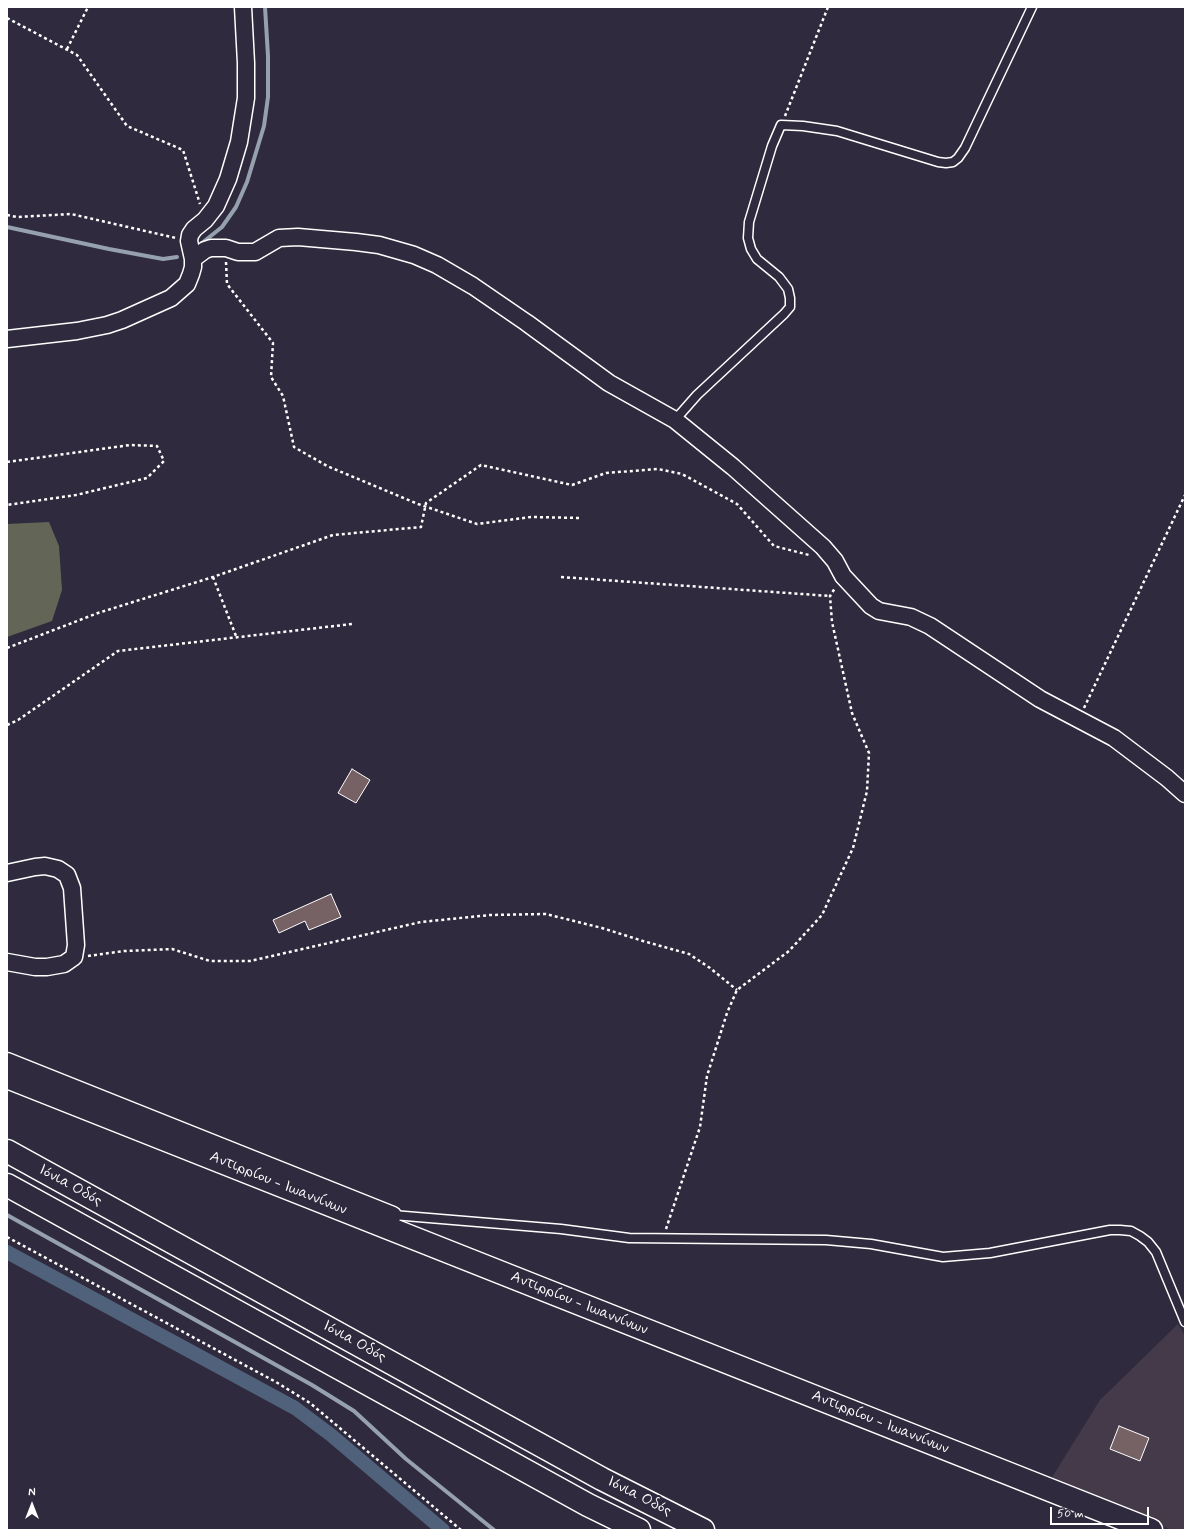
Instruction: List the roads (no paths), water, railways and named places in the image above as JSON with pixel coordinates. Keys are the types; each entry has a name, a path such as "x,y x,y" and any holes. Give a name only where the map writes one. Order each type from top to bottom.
{"main road":[{"name":"Αντιρρίου - Ιωαννίνων","path":"7,1077 390,1221 1151,1530"},
{"name":"Ιόνια Οδός","path":"7,1151 595,1475 703,1530"},
{"name":"Ιόνια Οδός","path":"7,1185 588,1505 639,1530"}],"street":[{"path":"7,339 93,329 122,320 171,298 181,291 187,284 191,274 193,259 189,241 194,229 205,220 216,206 223,193 239,142 246,98 243,7"},
{"path":"193,259 205,250 211,248 226,248 238,252 255,252 279,238 298,237 379,245 414,255 437,265 473,286 527,323 609,383 675,420 733,467 823,547 835,561 843,576 871,606 879,611 911,617 930,626 1040,699 1114,738 1161,773 1185,794"},
{"path":"7,873 45,866 58,869 67,875 72,888 76,946 74,957 64,964 47,967 35,967 7,962"},
{"path":"7,1061 390,1221"}],"lane":[{"path":"675,420 697,395 790,307 788,289 779,278 757,259 751,249 748,238 749,222 772,146 781,125 803,126 837,131 938,162 953,162 965,148 1032,7"},
{"path":"390,1221 561,1229 629,1238 826,1240 871,1244 943,1257 959,1257 1008,1250 1110,1230 1131,1231 1148,1242 1156,1252 1185,1322"}],"waterway":[{"path":"202,243 222,227 236,207 247,182 264,126 268,97 268,56 265,7"},
{"path":"7,227 163,259 177,257"},
{"path":"7,1215 312,1385 354,1411 406,1459 494,1530"},
{"path":"7,1252 295,1408 331,1435 443,1530"}]}
